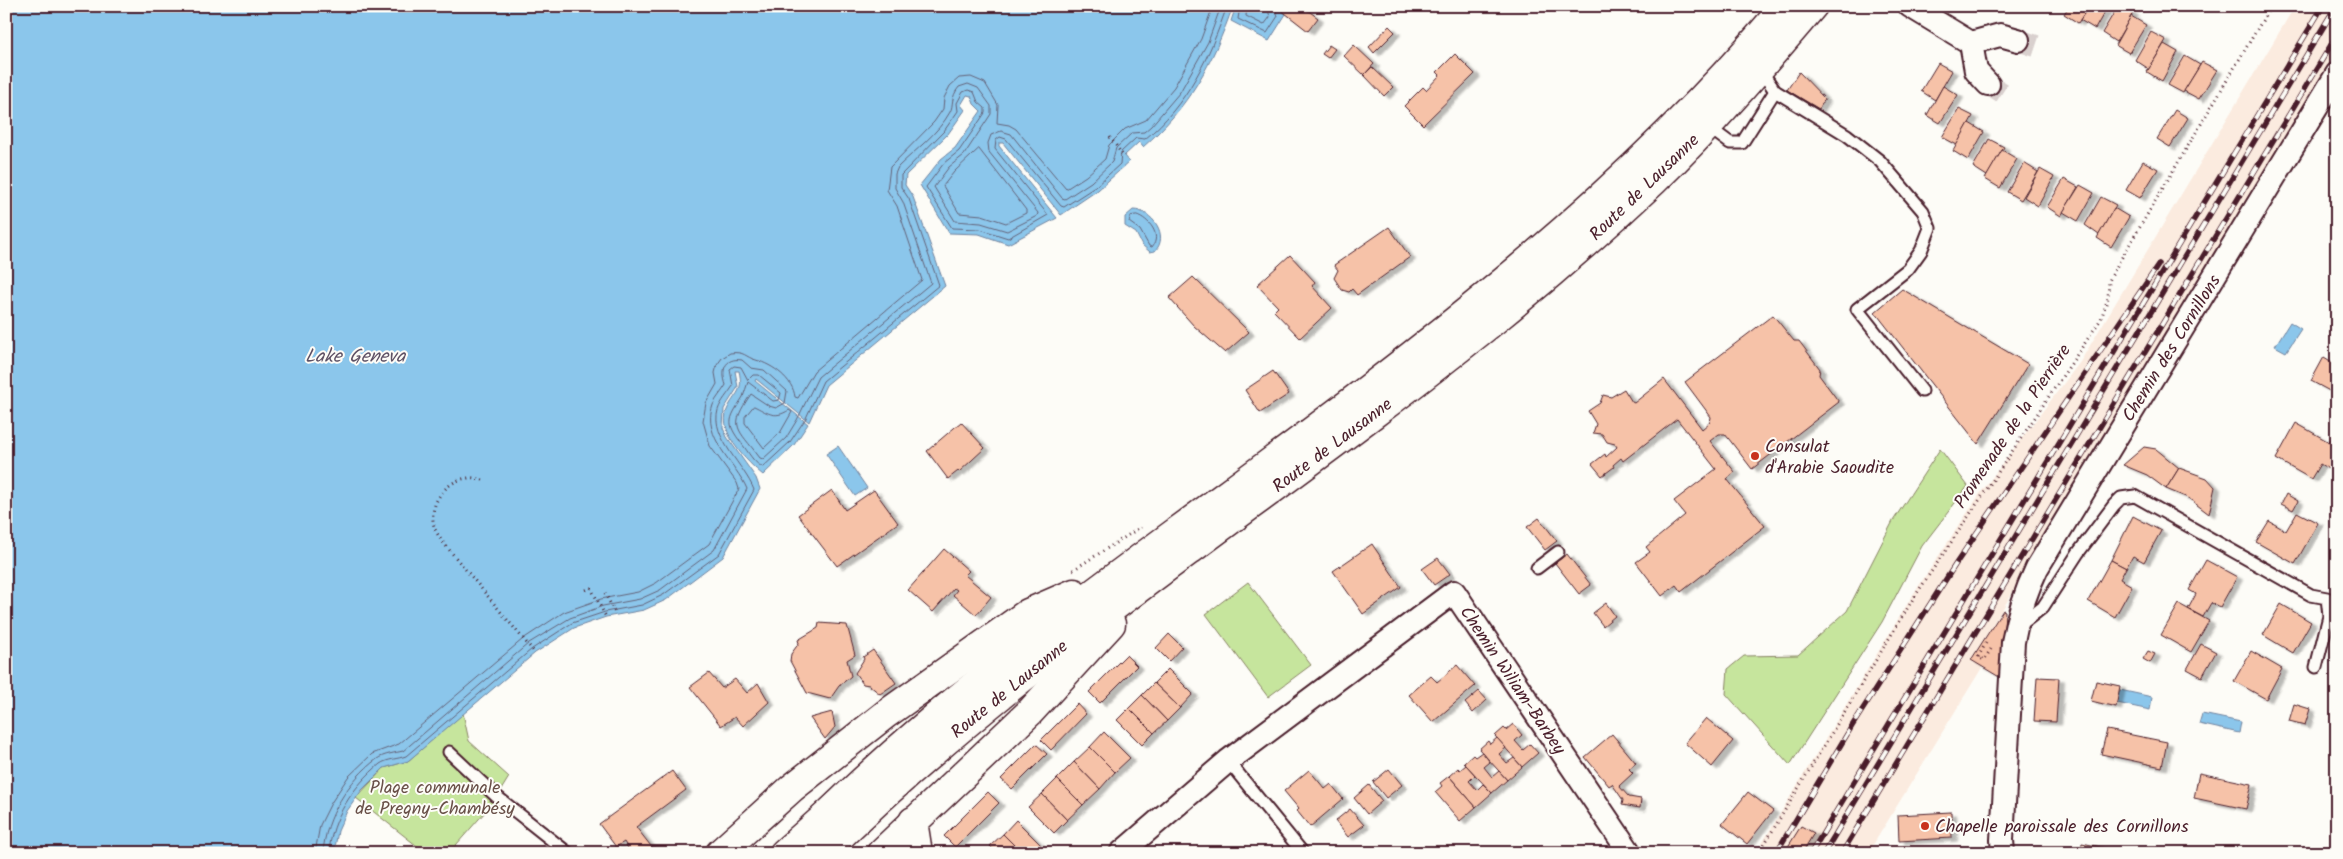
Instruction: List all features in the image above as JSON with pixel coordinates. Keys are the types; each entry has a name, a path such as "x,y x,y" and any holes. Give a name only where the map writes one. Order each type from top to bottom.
{"main road":[{"name":"Route de Lausanne","path":"823,853 896,784 984,707 1107,612 1145,586 1436,367 1613,218 1707,126 1768,80 1813,6"},
{"name":"Route de Lausanne","path":"790,853 839,804 970,688 1116,575 1328,419 1510,278 1633,169 1721,78 1776,12"},
{"path":"720,853 792,788 886,714 977,648 1028,613 1116,575"},
{"path":"881,853 1030,712 1145,586"},
{"path":"784,853 839,804"},
{"path":"913,822 918,853"}],"street":[{"path":"1910,6 1971,43 2000,35 2018,40"},
{"path":"1971,43 1976,71 1988,84"},
{"name":"Chemin des Cornillons","path":"2003,853 2002,840 2016,628 2025,594 2037,568 2337,74"},
{"name":"Chemin Wiliam-Barbey","path":"1121,853 1228,761 1454,592 1630,853"}],"lane":[{"path":"1707,126 1730,143 1742,143 1768,80 1880,161 1923,210 1930,228 1921,251 1908,269 1858,309 1922,391"},
{"path":"2016,628 2043,607 2078,553 2120,498 2135,496 2312,595 2327,598 2328,616 2316,667"},
{"path":"1537,568 1558,552"},
{"path":"449,752 496,796 568,853"},
{"path":"1228,761 1303,853"}],"path":[{"name":"Promenade de la Pierrière","path":"1759,853 1914,599 2101,318 2108,298 2109,281 2115,269 2272,6"},
{"path":"1110,137 1124,157"},
{"path":"483,480 468,478 448,486 440,494 433,508 434,527 442,540 535,653"},
{"path":"586,590 590,588 606,617"},
{"path":"605,594 616,616"}],"shaded area":[{"path":"2295,6 2337,6 2337,61 1972,659 1983,666 1868,853 1756,853 1914,593 1981,492 2080,362"}],"green space":[{"path":"1940,449 1968,486 1922,546 1882,622 1790,765 1726,694 1728,669 1744,656 1798,655 1847,611 1893,521"},
{"path":"1248,582 1311,665 1268,697 1206,614"},
{"name":"Plage communale de Pregny-Chambésy","path":"463,713 469,741 509,777 493,803 449,853 426,853 356,798 384,768 408,761"}],"water":[{"name":"Lake Geneva","path":"6,6 1233,6 1208,65 1198,83 1174,116 1143,147 1139,142 1124,156 1129,162 1098,190 1061,215 1003,143 999,143 999,146 1057,218 1008,244 979,234 949,233 920,185 941,159 955,148 981,111 974,104 971,96 967,95 961,105 965,110 948,134 906,175 905,185 913,197 945,286 826,385 809,422 756,379 755,381 808,424 794,445 763,475 742,455 730,437 727,428 725,419 727,410 740,388 739,371 735,371 738,387 724,409 723,428 727,437 756,478 760,489 723,557 666,600 644,610 606,617 574,628 535,653 408,761 384,768 362,790 347,811 338,831 334,853 6,853"},
{"path":"1236,6 1276,6 1286,14 1269,41 1231,21"},
{"path":"1133,210 1147,214 1157,225 1161,238 1155,251 1150,252 1142,245 1136,233 1125,226 1125,217"},
{"path":"2290,322 2301,329 2286,352 2275,346"},
{"path":"838,446 867,488 855,496 826,454"},
{"path":"2120,690 2152,697 2150,710 2117,703"},
{"path":"2202,714 2241,722 2239,733 2199,724"}],"building":[{"path":"1276,6 1302,6 1318,18 1308,31"},
{"path":"2069,6 2089,6 2078,23 2064,14"},
{"path":"2089,6 2108,6 2095,29 2080,20"},
{"path":"2118,6 2122,6 2133,13 2116,42 2102,33"},
{"path":"2131,16 2146,25 2129,53 2115,45"},
{"path":"1389,26 1395,32 1374,53 1369,47"},
{"path":"2151,32 2166,40 2149,69 2135,60"},
{"path":"2164,44 2178,52 2162,81 2147,72"},
{"path":"1329,45 1335,49 1328,58 1322,54"},
{"path":"1354,45 1374,64 1364,75 1344,56"},
{"path":"1455,54 1475,74 1423,125 1404,106 1423,87 1426,90 1440,75 1437,72"},
{"path":"2185,56 2200,65 2183,93 2168,85"},
{"path":"2202,62 2217,70 2199,99 2184,91"},
{"path":"1938,63 1952,71 1935,100 1921,91"},
{"path":"1372,67 1393,87 1384,96 1364,75"},
{"path":"1799,72 1825,99 1819,109 1787,90"},
{"path":"1943,86 1958,95 1940,123 1927,115"},
{"path":"1959,109 1973,116 1957,145 1942,137"},
{"path":"2175,110 2188,118 2170,147 2157,139"},
{"path":"1969,123 1984,132 1968,160 1953,151"},
{"path":"1989,139 2004,147 1987,176 1973,167"},
{"path":"2002,150 2017,159 2000,188 1985,179"},
{"path":"2143,161 2158,169 2140,198 2126,190"},
{"path":"2024,163 2038,172 2021,200 2007,192"},
{"path":"2040,169 2054,177 2038,206 2024,197"},
{"path":"2064,179 2078,187 2061,216 2047,207"},
{"path":"2080,185 2094,193 2078,221 2063,212"},
{"path":"2101,197 2116,205 2099,235 2085,225"},
{"path":"2114,208 2129,217 2111,247 2097,238"},
{"path":"1389,227 1410,257 1357,295 1352,289 1349,292 1342,290 1334,278 1338,270 1334,265"},
{"path":"1290,255 1315,282 1312,286 1332,308 1300,338 1274,311 1278,307 1257,285"},
{"path":"1193,277 1249,332 1225,353 1194,326 1169,298"},
{"path":"1902,289 2028,364 1978,444 1875,312"},
{"name":"Consulat d'Arabie Saoudite","path":"1773,315 1794,341 1799,341 1820,369 1819,375 1839,402 1752,469 1725,434 1719,434 1710,441 1735,472 1727,479 1765,526 1681,592 1676,585 1662,596 1636,562 1650,552 1646,547 1685,515 1674,501 1716,469 1677,419 1623,461 1621,458 1613,465 1614,467 1602,476 1592,464 1605,454 1606,457 1617,447 1615,444 1607,442 1602,434 1593,433 1596,424 1588,411 1600,403 1603,395 1611,397 1624,389 1634,403 1664,379 1702,429 1710,422 1711,417 1685,382"},
{"path":"2324,357 2337,365 2337,395 2311,381"},
{"path":"1273,371 1289,394 1260,413 1245,390"},
{"path":"961,422 985,448 959,472 948,479 927,451"},
{"path":"2296,423 2329,442 2333,435 2337,438 2337,474 2320,464 2311,479 2276,459"},
{"path":"2144,447 2156,449 2179,468 2166,489 2147,475 2123,465"},
{"path":"2179,468 2207,478 2215,487 2209,514 2188,498 2166,489"},
{"path":"832,490 845,510 874,490 898,523 837,566 798,515"},
{"path":"2286,494 2298,501 2293,510 2281,504"},
{"path":"2297,512 2318,523 2295,564 2256,542 2269,521 2286,531"},
{"path":"2133,516 2161,531 2144,562 2133,556 2126,568 2111,560"},
{"path":"1539,518 1557,541 1545,550 1527,527"},
{"path":"1372,544 1401,587 1363,614 1333,571"},
{"path":"944,549 969,571 965,575 991,597 976,615 953,595 957,590 954,588 933,612 908,590"},
{"path":"1567,554 1591,585 1579,594 1555,563"},
{"path":"1438,558 1450,574 1434,585 1422,569"},
{"path":"2111,560 2126,568 2120,579 2132,586 2115,617 2088,601"},
{"path":"2206,560 2237,577 2220,607 2211,603 2203,617 2188,609 2196,594 2189,590"},
{"path":"1606,603 1615,616 1603,626 1593,613"},
{"path":"2179,604 2209,621 2191,652 2161,635"},
{"path":"2281,604 2311,622 2293,653 2263,635"},
{"path":"2003,610 2005,611 2001,678 1971,660"},
{"path":"819,623 847,625 855,655 847,660 851,676 839,686 830,699 807,693 790,661 791,654 799,643 798,640 818,628"},
{"path":"1169,634 1182,647 1169,661 1156,648"},
{"path":"2201,644 2216,652 2202,677 2187,669"},
{"path":"873,650 896,683 880,694 869,685 863,684 855,673 864,659 863,657"},
{"path":"2148,651 2155,654 2150,663 2143,659"},
{"path":"2251,651 2282,669 2266,699 2234,681"},
{"path":"1126,655 1137,666 1100,703 1089,692"},
{"path":"1457,665 1475,686 1433,722 1409,695 1431,676 1437,682"},
{"path":"1168,669 1193,694 1180,708 1154,683"},
{"path":"709,673 722,688 735,679 747,693 758,683 769,702 743,726 735,717 721,726 690,687"},
{"path":"2037,677 2059,678 2056,722 2034,721"},
{"path":"2096,681 2120,686 2116,707 2091,701"},
{"path":"1154,683 1180,708 1167,721 1142,695"},
{"path":"1479,691 1487,700 1473,713 1465,703"},
{"path":"1142,695 1167,721 1154,733 1129,708"},
{"path":"1077,704 1086,714 1051,750 1041,740"},
{"path":"2294,704 2310,709 2305,725 2289,721"},
{"path":"1129,708 1154,733 1142,745 1117,720"},
{"path":"832,712 835,727 825,739 810,718"},
{"path":"1706,718 1733,741 1712,767 1685,743"},
{"path":"1513,724 1522,735 1515,741 1523,750 1530,744 1538,753 1522,767 1495,736 1504,728 1506,730"},
{"path":"2107,730 2167,742 2162,767 2101,754"},
{"path":"1104,732 1130,758 1115,772 1090,747"},
{"path":"1612,734 1636,763 1629,769 1633,773 1619,786 1629,797 1641,799 1640,808 1622,805 1623,800 1612,784 1609,786 1585,757"},
{"path":"1497,738 1506,748 1499,754 1507,763 1514,758 1522,767 1507,780 1479,749 1488,741 1490,744"},
{"path":"1036,744 1047,754 1012,789 1001,779"},
{"path":"1090,747 1115,772 1100,789 1074,762"},
{"path":"1482,752 1490,762 1484,767 1492,777 1499,771 1507,780 1492,793 1464,763 1473,755 1475,757"},
{"path":"1074,762 1100,789 1083,805 1057,779"},
{"path":"1466,765 1475,775 1469,781 1477,790 1483,784 1492,793 1476,807 1449,776 1458,768 1460,770"},
{"path":"1389,769 1402,785 1386,798 1373,782"},
{"path":"1309,770 1325,789 1331,784 1343,799 1310,827 1297,811 1299,809 1284,791"},
{"path":"672,771 686,790 636,827 654,850 651,853 631,853 624,842 616,847 599,824"},
{"path":"2199,773 2252,784 2246,809 2194,798"},
{"path":"1449,776 1476,807 1460,821 1435,792 1442,786 1440,783"},
{"path":"1057,779 1083,805 1067,820 1042,794"},
{"path":"1369,785 1382,801 1367,814 1354,798"},
{"path":"988,792 999,803 955,847 944,836"},
{"path":"1748,792 1773,811 1747,844 1722,824"},
{"path":"1042,794 1067,820 1054,833 1028,807"},
{"path":"1350,809 1364,825 1348,837 1335,821"},
{"name":"Chapelle paroissale des Cornillons","path":"1951,812 1952,838 1899,841 1898,815"},
{"path":"1016,820 1042,846 1035,853 1022,853 1003,834"},
{"path":"1801,826 1814,833 1802,853 1784,853"},
{"path":"1003,834 1022,853 997,853 990,846"},
{"path":"2082,843 2110,849 2109,853 2080,853"}],"tunnel":[{"path":"2018,40 2036,46"},
{"path":"1988,84 2002,93"}],"railway":[{"path":"1811,853 2323,6"},
{"path":"1824,853 2336,6"},
{"path":"1842,853 2337,35"},
{"path":"1776,853 1852,726 1957,562 2159,264"}],"place":[{"name":"Consulat d'Arabie Saoudite","path":"1755,456"},
{"name":"Chapelle paroissale des Cornillons","path":"1925,826"}]}
